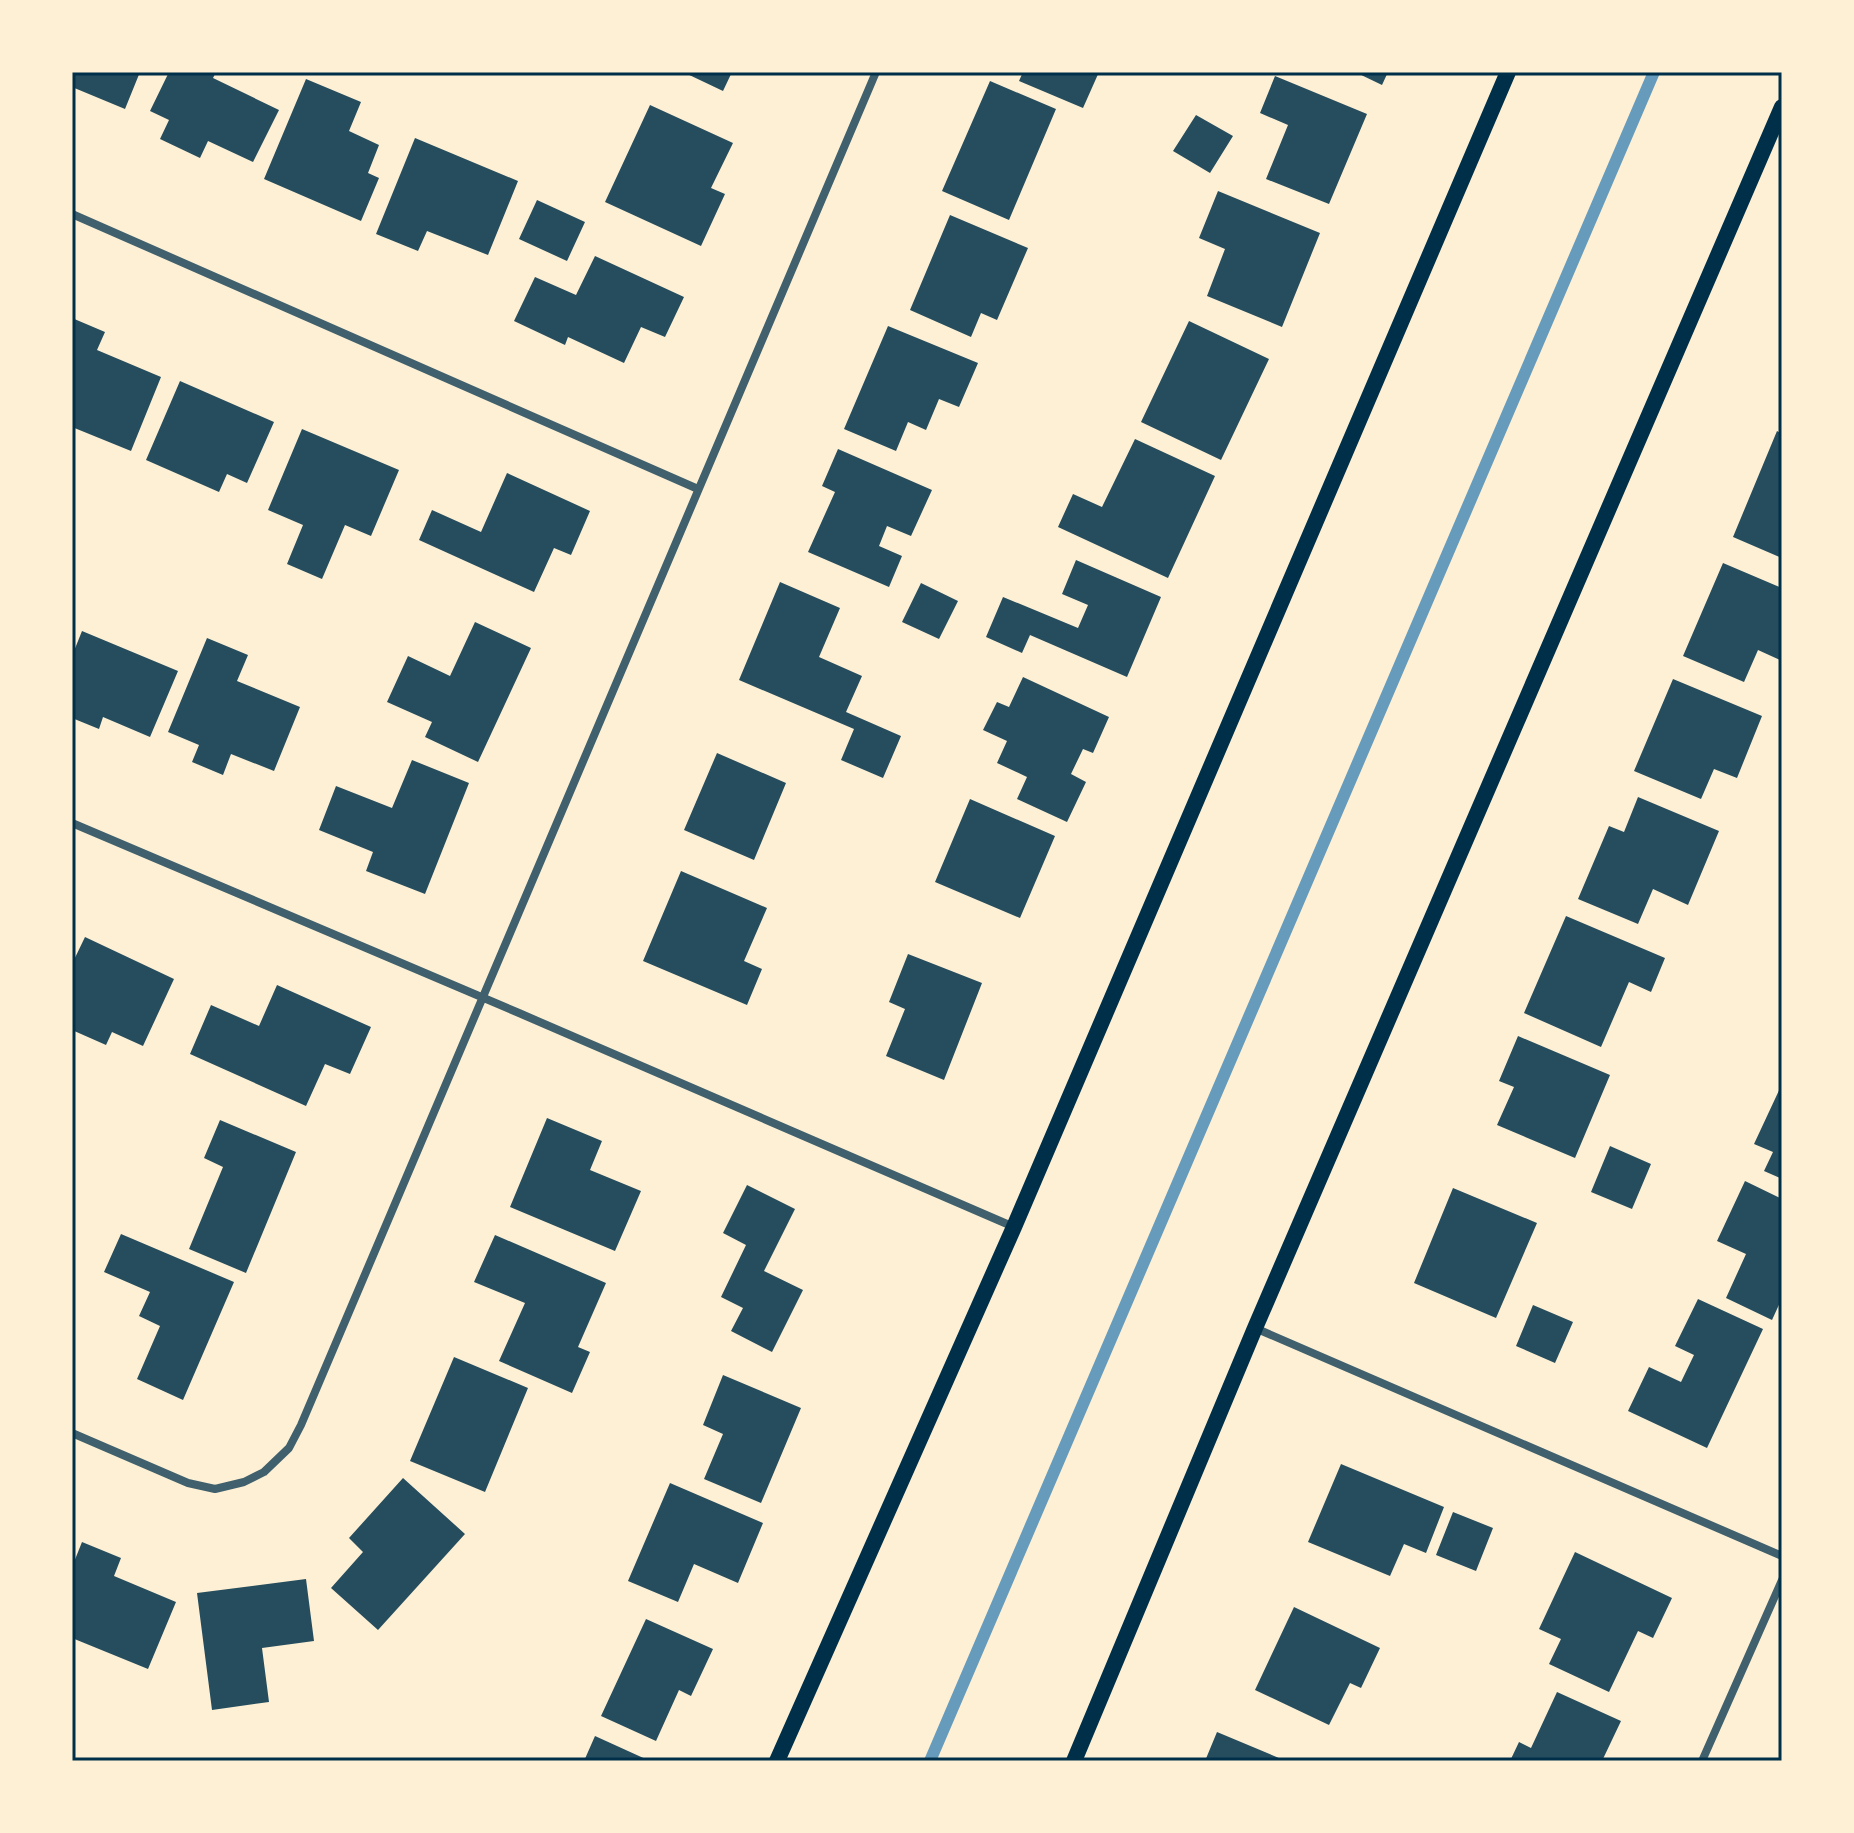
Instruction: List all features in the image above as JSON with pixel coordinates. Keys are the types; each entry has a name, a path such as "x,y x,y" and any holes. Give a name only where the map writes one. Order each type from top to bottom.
{"main road":[{"path":"777,1761 1014,1227 1508,72"},
{"path":"1074,1761 1255,1328 1782,107"}],"street":[{"path":"72,1433 188,1483 215,1489 244,1482 264,1472 289,1448 876,72"},
{"path":"72,214 698,489"},
{"path":"72,823 1014,1227"},
{"path":"1255,1328 1782,1556"},
{"path":"1702,1761 1782,1580"}],"building":[{"path":"72,72 140,72 125,109 72,87"},
{"path":"169,72 216,72 213,78 279,110 253,162 208,141 200,158 160,139 169,120 150,111"},
{"path":"683,72 732,72 723,91"},
{"path":"1023,72 1099,72 1083,108 1019,81"},
{"path":"1355,72 1388,72 1382,85"},
{"path":"1275,76 1367,114 1329,204 1266,179 1288,125 1260,113"},
{"path":"306,79 361,102 349,131 379,145 368,173 379,178 361,221 264,179"},
{"path":"990,81 1056,109 1009,220 942,191"},
{"path":"650,105 733,143 711,188 725,194 701,246 605,202"},
{"path":"1196,115 1233,136 1210,173 1173,151"},
{"path":"415,138 518,181 488,255 427,231 418,251 376,234"},
{"path":"1218,191 1320,233 1282,327 1207,296 1225,249 1199,238"},
{"path":"537,200 585,222 567,261 519,239"},
{"path":"950,215 1028,248 997,320 981,313 971,337 910,310"},
{"path":"595,256 684,297 665,337 641,327 624,363 568,337 565,345 514,321 535,277 576,295"},
{"path":"72,318 105,332 97,350 161,377 131,451 72,427"},
{"path":"1189,321 1269,359 1221,460 1141,422"},
{"path":"888,326 978,363 959,407 939,399 926,430 908,422 896,451 844,429"},
{"path":"180,381 274,422 247,483 227,474 219,492 146,460"},
{"path":"302,429 399,470 371,536 345,525 322,579 287,564 303,525 268,510"},
{"path":"1777,431 1782,434 1782,558 1733,537"},
{"path":"1135,439 1215,476 1168,578 1058,527 1073,494 1102,507"},
{"path":"838,449 932,490 911,536 887,526 879,546 902,556 889,587 808,552 835,492 822,486"},
{"path":"507,473 590,511 571,555 554,548 534,592 419,540 432,510 481,532"},
{"path":"1076,560 1161,597 1127,677 1030,635 1022,653 986,637 1003,597 1078,628 1088,605 1062,594"},
{"path":"1723,563 1782,588 1782,661 1758,650 1744,682 1683,656"},
{"path":"780,582 840,608 819,657 862,676 846,712 901,736 883,778 841,760 854,729 739,680"},
{"path":"921,583 958,601 939,639 902,622"},
{"path":"475,622 531,648 478,762 425,737 432,722 387,702 408,656 450,676"},
{"path":"82,631 178,671 150,737 103,717 99,729 72,718 72,656"},
{"path":"207,638 248,655 237,681 300,707 274,771 231,754 223,775 192,762 199,745 168,732"},
{"path":"1023,677 1109,717 1093,753 1083,749 1071,774 1086,782 1067,822 1017,799 1027,777 997,763 1007,741 983,730 997,702 1009,707"},
{"path":"1673,679 1762,716 1737,778 1714,769 1701,799 1634,771"},
{"path":"717,753 786,783 754,860 684,830"},
{"path":"412,760 469,783 425,894 366,871 373,852 319,830 336,786 392,808"},
{"path":"1638,797 1719,831 1688,905 1653,889 1638,924 1578,899 1609,826 1624,832"},
{"path":"970,799 1055,836 1020,918 935,882"},
{"path":"681,871 767,908 744,961 762,969 747,1005 643,961"},
{"path":"1566,916 1665,958 1651,992 1629,982 1601,1047 1524,1013"},
{"path":"85,937 174,979 143,1046 112,1032 106,1045 72,1030 72,964"},
{"path":"908,954 982,983 944,1080 886,1056 905,1009 889,1002"},
{"path":"277,985 371,1027 350,1074 325,1064 306,1106 190,1054 211,1005 259,1026"},
{"path":"1518,1036 1610,1075 1575,1158 1497,1125 1514,1087 1499,1081"},
{"path":"1782,1084 1782,1179 1764,1171 1773,1152 1754,1144"},
{"path":"547,1118 602,1141 590,1170 641,1191 615,1251 510,1207"},
{"path":"220,1120 296,1152 246,1273 189,1249 223,1167 204,1158"},
{"path":"1610,1146 1651,1164 1632,1209 1591,1192"},
{"path":"1745,1181 1782,1199 1782,1298 1772,1320 1726,1298 1746,1254 1717,1241"},
{"path":"747,1185 795,1209 764,1271 803,1290 772,1352 731,1331 743,1308 721,1297 746,1245 723,1233"},
{"path":"1453,1188 1537,1223 1496,1318 1414,1283"},
{"path":"121,1234 234,1282 183,1400 137,1379 160,1326 139,1316 150,1292 104,1272"},
{"path":"495,1235 606,1283 578,1347 590,1352 572,1393 499,1361 525,1303 474,1282"},
{"path":"1698,1299 1763,1329 1707,1448 1628,1411 1649,1367 1681,1382 1694,1355 1675,1346"},
{"path":"1533,1305 1573,1322 1555,1363 1516,1346"},
{"path":"454,1357 528,1388 485,1492 410,1461"},
{"path":"723,1375 801,1408 761,1503 704,1479 723,1434 703,1425"},
{"path":"1341,1464 1444,1507 1426,1553 1404,1544 1390,1576 1308,1542"},
{"path":"403,1478 465,1534 378,1630 331,1588 363,1552 349,1538"},
{"path":"670,1483 763,1523 738,1583 694,1564 678,1602 628,1581"},
{"path":"1453,1512 1493,1528 1476,1571 1436,1555"},
{"path":"82,1542 121,1558 114,1576 176,1602 148,1669 72,1638 72,1567"},
{"path":"1575,1552 1672,1598 1653,1638 1638,1631 1609,1692 1549,1664 1561,1639 1539,1629"},
{"path":"306,1579 314,1641 262,1648 269,1702 212,1710 197,1593"},
{"path":"1294,1607 1380,1648 1361,1688 1350,1683 1329,1725 1255,1690"},
{"path":"646,1619 713,1649 691,1696 679,1690 656,1741 601,1716"},
{"path":"1557,1692 1621,1721 1602,1761 1510,1761 1519,1742 1531,1748"},
{"path":"1217,1732 1286,1761 1205,1761"},
{"path":"595,1736 650,1761 584,1761"}],"waterway":[{"path":"930,1761 1654,72"}]}
